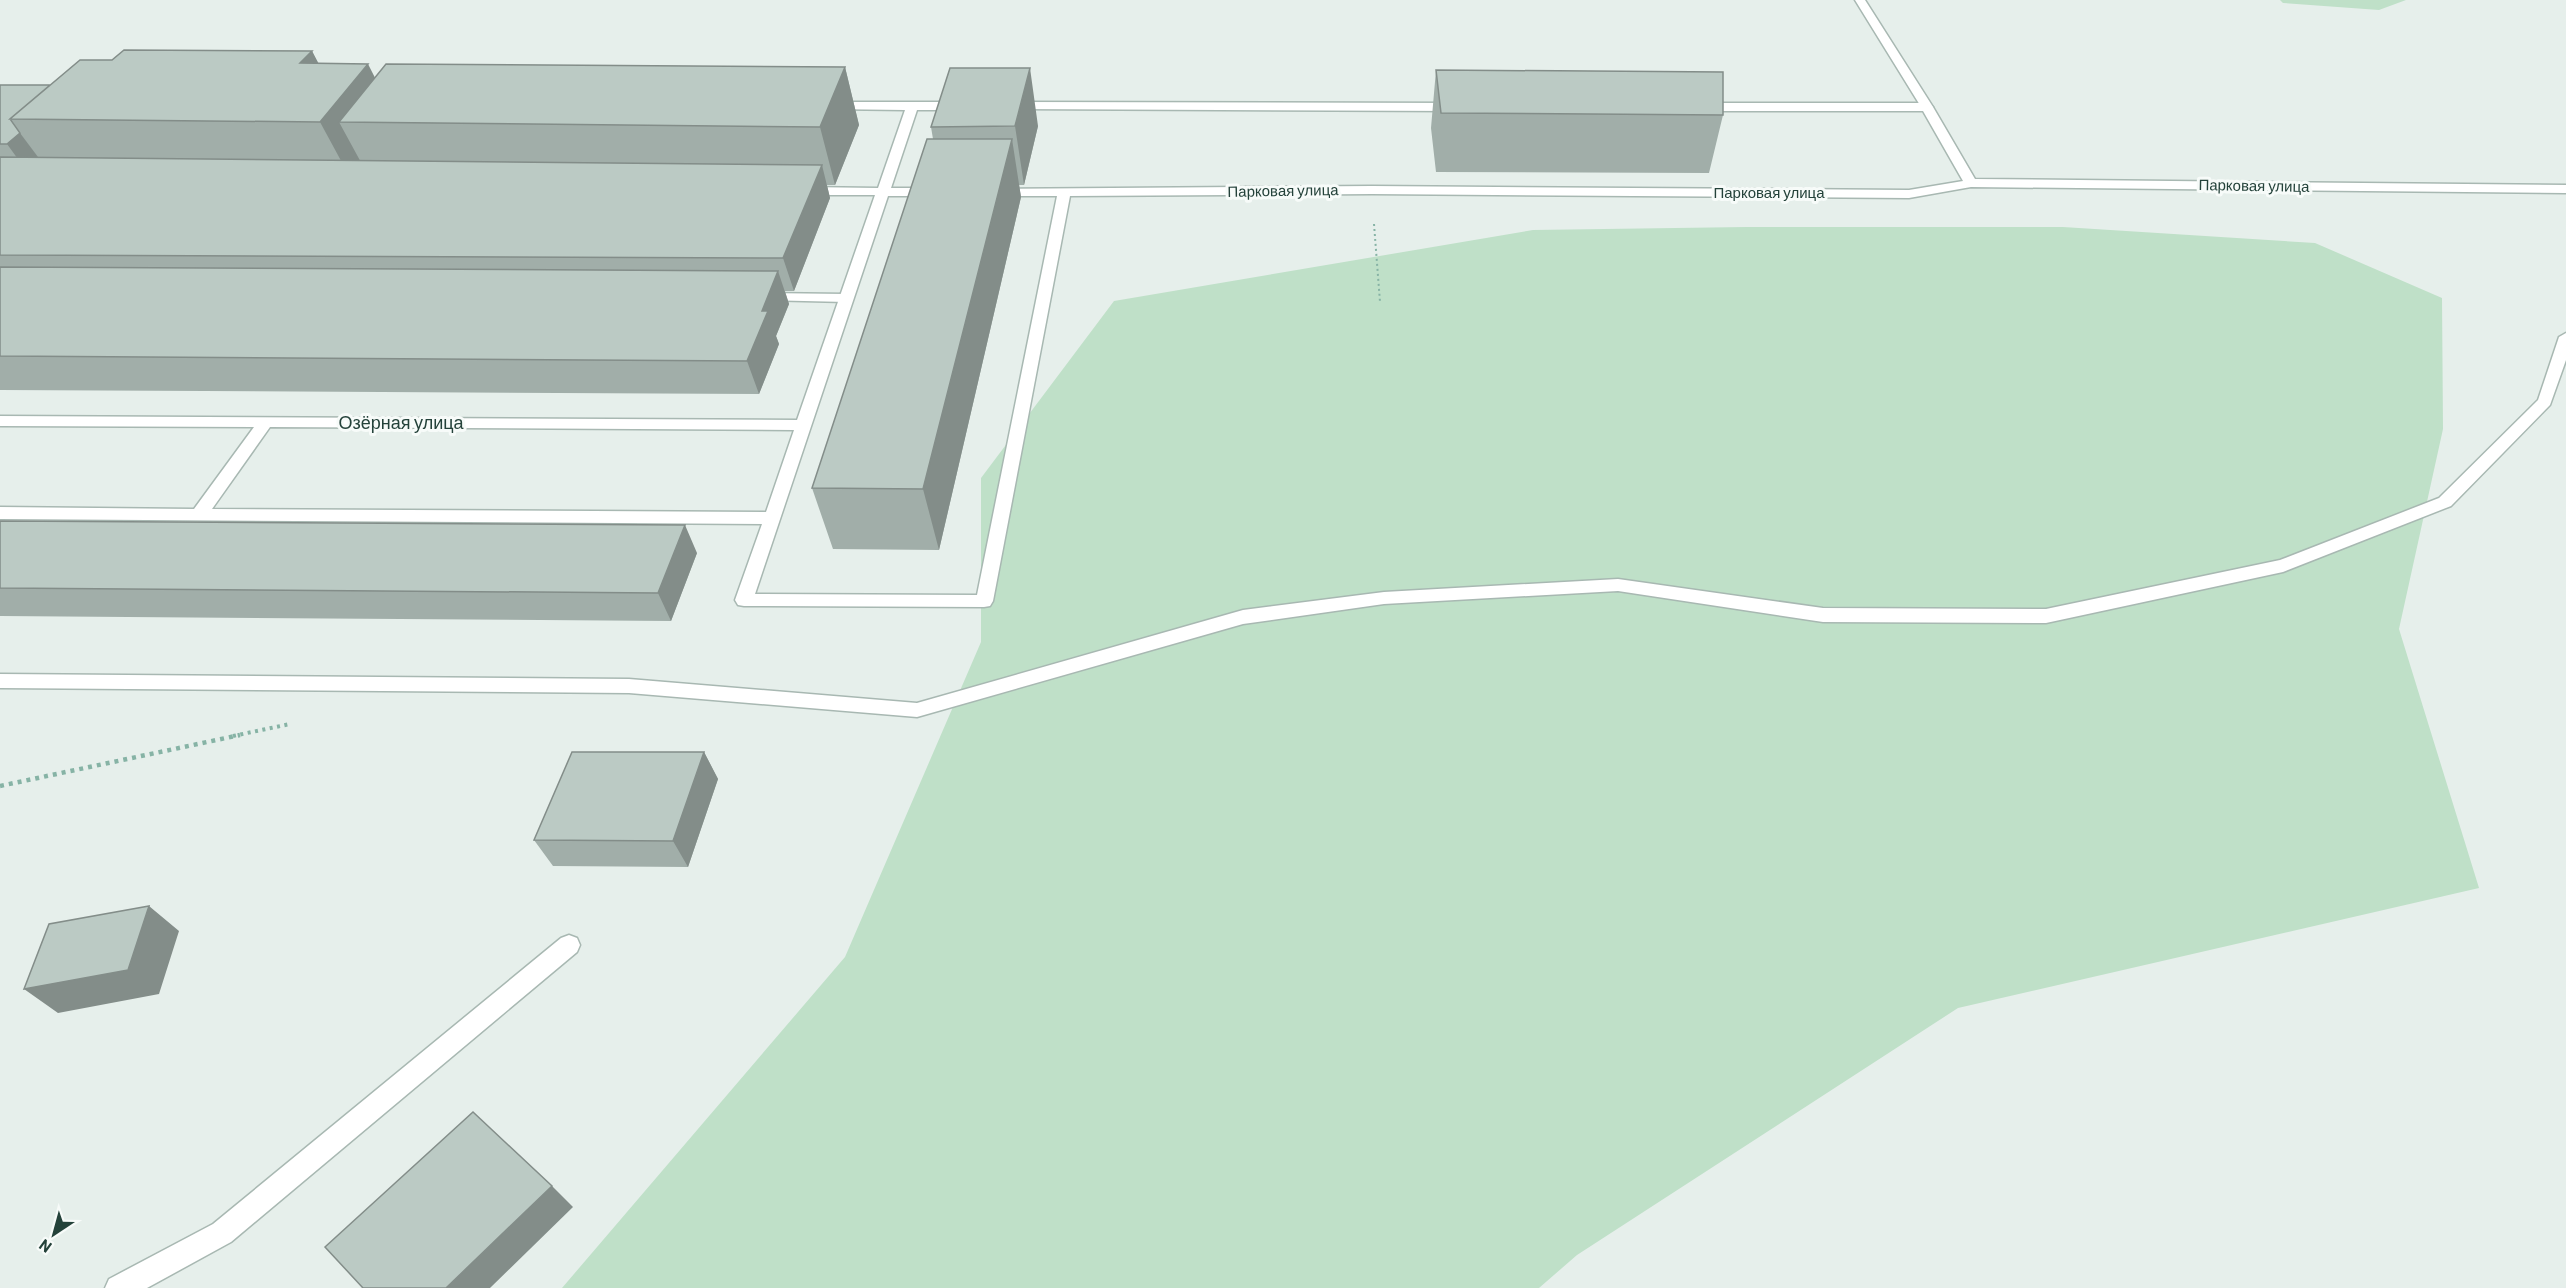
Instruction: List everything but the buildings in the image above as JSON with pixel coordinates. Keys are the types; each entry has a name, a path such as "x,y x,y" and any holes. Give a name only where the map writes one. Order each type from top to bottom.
{"street":[{"path":"1860,0 1971,183"},
{"path":"818,106 971,106"},
{"path":"912,106 744,600 984,601 1064,193"},
{"path":"995,106 1473,107"},
{"path":"1688,107 1927,107"},
{"name":"Парковая улица","path":"985,193 1372,190 1909,194 1971,183 2566,189"},
{"path":"798,191 950,192"},
{"path":"751,297 846,298"},
{"path":"0,681 629,686 917,710 1243,617 1384,598 1618,585 1823,615 2046,616 2283,566 2445,502 2545,402 2566,338"},
{"name":"Озёрная улица","path":"0,421 803,425"},
{"path":"199,514 266,422"},
{"path":"0,513 772,518"},
{"path":"118,1288 222,1233 569,945"}],"path":[{"path":"1372,190 1380,302"},
{"path":"0,786 300,722"}],"green space":[{"path":"2280,0 2406,0 2379,10 2283,3"},
{"path":"2063,227 2315,243 2442,298 2443,429 2399,629 2479,888 1958,1008 1577,1255 1539,1288 562,1288 845,957 981,642 981,478 1114,301 1533,230"}]}
